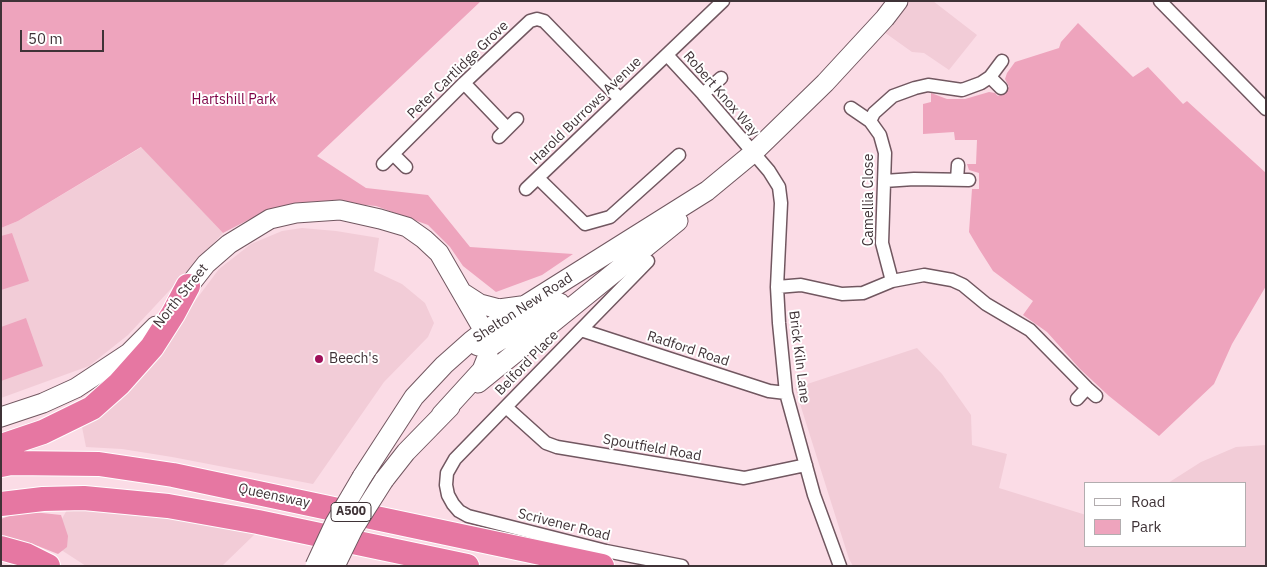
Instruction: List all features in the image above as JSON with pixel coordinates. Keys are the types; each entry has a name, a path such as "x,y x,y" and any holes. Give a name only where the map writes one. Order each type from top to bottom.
{"highway":[{"path":"1,446 42,432 92,408 119,384 152,347 188,286"},
{"name":"Queensway","path":"1,465 11,463 99,464 173,475 602,566"},
{"name":"Queensway","path":"1,504 42,499 84,498 168,506 258,522 467,566"},
{"path":"1,548 26,555 48,566"}],"main road":[{"name":"Shelton New Road","path":"335,566 353,529 384,480 406,452 441,415 535,336 676,224 707,191 753,153 825,83 885,18 898,1"},
{"name":"Shelton New Road","path":"315,566 335,523 362,477 414,398 444,365 481,340 524,306 707,191"},
{"name":"North Street","path":"1,418 43,403 76,388 129,353 171,309 206,264 230,244 270,219 296,213 340,210 380,219 407,228 418,235 439,253 463,293 481,340"},
{"path":"441,415 482,370 488,355 481,340 621,267"},
{"path":"463,293 480,304 499,309 524,306"}],"street":[{"name":"Harold Burrows Avenue","path":"526,189 723,1"},
{"path":"1160,1 1266,109"},
{"name":"Peter Cartlidge Grove","path":"384,164 464,82 530,21 537,19 544,21 620,100"},
{"name":"Robert Knox Way","path":"667,55 753,153"},
{"path":"870,121 874,112 893,96 928,85 962,90 982,83 990,77 1002,61"},
{"path":"990,77 1000,88"},
{"path":"703,94 720,78"},
{"path":"464,82 503,132 517,119"},
{"name":"Camellia Close","path":"851,108 870,121 880,135 886,153 882,243 892,281"},
{"name":"Brick Kiln Lane","path":"753,153 779,187 781,202 777,287 786,393 814,495 840,566"},
{"path":"394,155 406,167"},
{"path":"538,178 583,230 610,217 680,155"},
{"path":"884,181 914,179 963,180 958,165"},
{"name":"Belford Place","path":"448,495 446,485 447,473 455,459 648,261"},
{"path":"777,287 801,285 842,294 863,293 892,281 924,275 952,280 963,285 986,304 1030,330 1092,392 1077,399"},
{"name":"Radford Road","path":"581,330 769,391 786,393"},
{"name":"Spoutfield Road","path":"506,407 546,442 557,447 744,478 806,465"},
{"name":"Scrivener Road","path":"448,495 459,511 468,516 606,551 682,566"}],"shaded area":[{"path":"910,1 933,1 977,35 949,70 924,53 912,52 884,32"},
{"path":"142,147 223,233 128,335 89,366 1,398 1,228 18,221"},
{"path":"302,228 379,238 374,271 402,284 425,303 434,323 428,337 384,382 313,484 172,457 122,449 86,447 82,427 121,400 219,269 251,244 282,231"},
{"path":"917,348 942,374 971,415 972,445 1007,454 999,488 1084,514 1084,547 1247,547 1247,482 1170,482 1201,462 1236,447 1266,445 1266,566 853,566 849,559 795,388"},
{"path":"68,508 154,515 255,534 222,566 86,566 49,542"}],"green space":[{"name":"Hartshill Park","path":"1,1 481,1 317,156 366,188 428,195 470,247 573,254 542,275 496,292 463,266 450,247 428,225 376,206 323,201 295,203 250,219 223,233 141,147 18,221 1,228"},
{"path":"1078,23 1133,77 1148,67 1183,104 1187,101 1266,173 1266,286 1232,344 1214,384 1159,436 1109,396 1080,369 1047,332 1023,315 1033,301 993,271 979,249 969,232 972,189 979,189 979,173 969,170 967,164 976,164 977,140 955,140 954,132 923,134 923,104 931,102 931,93 947,99 965,99 989,92 995,93 998,96 1009,87 1005,79 1015,62 1059,48 1061,42"},
{"path":"12,233 29,281 1,290 1,236"},
{"path":"26,318 43,366 1,381 1,327"},
{"path":"33,512 61,515 68,536 67,547 58,554 38,546 1,539 1,519"}],"place":[{"name":"Beech's","path":"319,359"}]}
